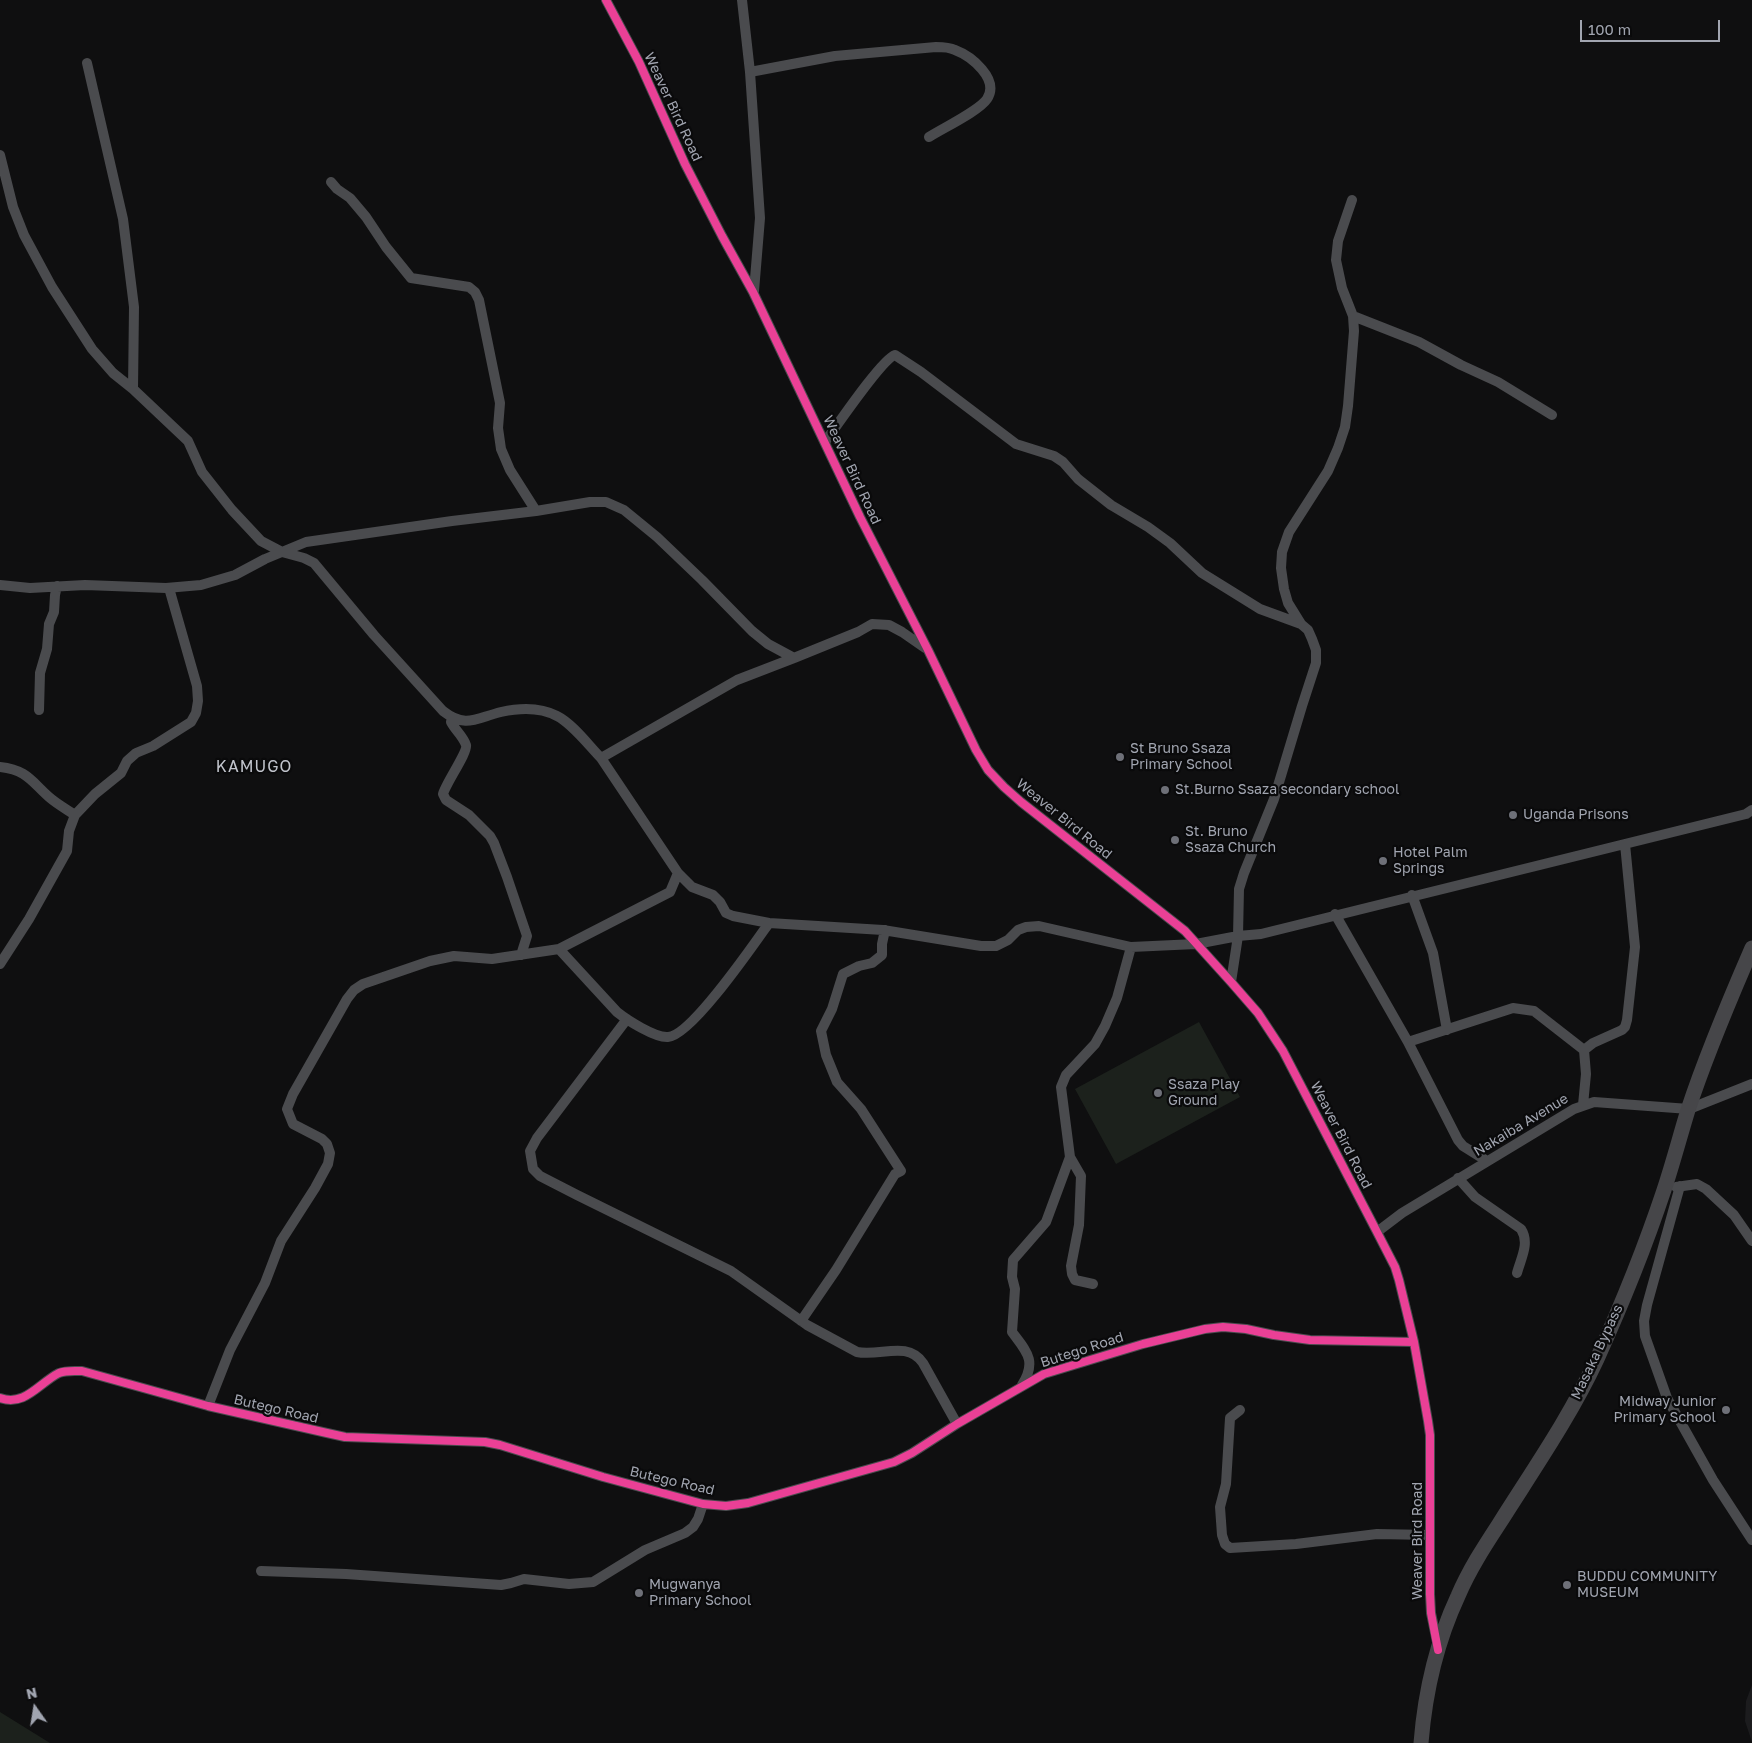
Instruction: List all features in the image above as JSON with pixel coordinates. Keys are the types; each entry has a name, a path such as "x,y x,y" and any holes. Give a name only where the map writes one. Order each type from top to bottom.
{"highway":[{"name":"Masaka Bypass","path":"1422,1743 1423,1717 1438,1650 1457,1596 1475,1562 1564,1419 1596,1361 1665,1189 1689,1109 1733,992 1752,948"}],"street":[{"name":"Weaver Bird Road","path":"606,0 639,62 685,164 722,236 754,292 868,534 928,650 976,750 988,770 1022,802 1185,932 1258,1013 1283,1051 1395,1267 1414,1342 1430,1435 1430,1613 1438,1650"},
{"path":"742,0 750,72 760,218 754,292"},
{"path":"750,72 834,56 936,47 953,48 968,55 978,64 986,75 991,88 987,98 978,107 929,137"},
{"path":"87,63 123,219 134,308 132,389"},
{"path":"0,156 13,207 24,235 52,287 92,349 113,373 188,441 202,472 251,530 262,541 282,552 314,563 374,635 443,711 452,718 469,722 499,712 520,708 538,709 557,716 601,758 678,874 692,887 713,895 720,902 726,913 733,916 769,923 885,930 981,946 996,946 1008,940 1018,930 1039,926 1131,947 1196,944 1238,936 1261,934 1335,914 1746,814 1752,810"},
{"path":"331,182 350,198 366,217 386,247 411,278 469,287 475,292 479,300 500,403 498,428 501,449 510,470 536,511"},
{"path":"1232,982 1238,936 1239,889 1274,799 1316,663 1316,650 1308,630 1301,624 1288,603 1281,568 1282,552 1290,532 1328,471 1345,427 1354,331 1353,316 1342,288 1336,260 1338,241 1352,200"},
{"path":"1353,316 1419,342 1461,366 1498,382 1552,415"},
{"path":"825,442 868,384 889,358 895,355 921,372 1016,444 1059,459 1078,479 1111,505 1148,527 1170,543 1202,573 1260,609 1301,624"},
{"path":"0,585 30,588 85,585 169,588 201,585 235,575 306,542 452,521 606,502 624,510 657,536 752,631 768,644 794,658"},
{"path":"39,710 40,672 47,649 49,624 54,612 57,586"},
{"path":"0,964 67,851 69,831 75,815 121,773 127,761 136,753 153,746 191,722 196,713 198,702 197,686 169,588"},
{"path":"601,758 737,680 858,632 872,624 889,624 928,650"},
{"path":"452,718 451,722 462,737 466,750 443,794 446,800 469,815 490,836 507,877 527,936 544,951"},
{"path":"0,767 15,768 35,782 49,797 75,815"},
{"path":"1584,1050 1593,1043 1626,1027 1635,947 1625,844"},
{"path":"670,892 678,874"},
{"path":"208,1406 230,1350 265,1283 281,1241 328,1164 330,1153 327,1144 322,1139 293,1124 287,1109 292,1094 354,990 363,984 430,961 454,956 492,959 560,949 670,892 692,887"},
{"path":"1412,895 1433,953 1448,1030"},
{"path":"1335,914 1408,1042 1458,1140 1487,1161"},
{"path":"560,949 616,1012 667,1038 678,1033 690,1023 731,976 769,923"},
{"path":"801,1321 836,1270 894,1174 901,1171 861,1109 837,1082 826,1055 821,1031 832,1009 843,974 859,966 872,963 882,955 885,930"},
{"path":"521,955 527,936"},
{"path":"1093,1284 1075,1280 1072,1274 1071,1266 1079,1225 1081,1176 1070,1157 1061,1099 1062,1081 1095,1044 1105,1026 1117,998 1131,947"},
{"path":"1408,1042 1513,1008 1534,1011 1584,1050 1586,1074 1583,1105"},
{"path":"627,1019 537,1138 530,1151 533,1169 540,1176 731,1271 801,1321 857,1352 864,1354 903,1350 913,1352 923,1363 958,1424"},
{"name":"Nakaiba Avenue","path":"1377,1232 1402,1213 1574,1108 1594,1102 1689,1109 1752,1084"},
{"path":"1022,1386 1030,1373 1028,1354 1012,1332 1015,1289 1012,1269 1013,1260 1046,1222 1070,1157"},
{"path":"1458,1178 1475,1197 1521,1229 1525,1235 1526,1242 1517,1273"},
{"path":"1665,1189 1697,1184 1706,1189 1734,1215 1752,1241"},
{"path":"1680,1186 1647,1305 1644,1321 1645,1336 1667,1398 1713,1480 1752,1540"},
{"name":"Butego Road","path":"0,1398 16,1400 32,1394 59,1373 82,1371 208,1406 345,1437 467,1440 500,1445 603,1477 703,1504 726,1506 748,1503 886,1465 912,1453 1044,1374 1143,1344 1204,1329 1223,1327 1246,1328 1274,1335 1310,1340 1414,1342"},
{"path":"1240,1410 1230,1418 1226,1484 1220,1507 1222,1535 1225,1544 1230,1548 1296,1544 1377,1534 1430,1535"},
{"path":"261,1571 346,1574 501,1585 524,1579 582,1584 593,1582 645,1550 684,1533 696,1523 703,1504"}],"shaded area":[{"name":"Ssaza Play Ground","path":"1199,1022 1240,1097 1116,1164 1075,1089"},
{"path":"1752,1685 1752,1742 1745,1721 1746,1701"},
{"path":"0,1712 50,1743 0,1743"}],"cycle path":[{"path":"606,0 639,62 685,164 753,292 860,517 928,650 976,750 988,770 1021,802 1185,931 1258,1013 1283,1051 1395,1267 1414,1342 1430,1435 1430,1594 1431,1613 1438,1650"},
{"path":"0,1398 9,1400 24,1397 59,1373 82,1371 208,1406 345,1437 485,1442 500,1445 603,1477 703,1504 726,1506 748,1503 894,1462 1044,1374 1143,1344 1205,1329 1223,1327 1246,1329 1310,1340 1414,1342"}],"place":[{"name":"St Bruno Ssaza Primary School","path":"1120,757"},
{"name":"St.Burno Ssaza secondary school","path":"1165,790"},
{"name":"Uganda Prisons","path":"1513,815"},
{"name":"St. Bruno Ssaza Church","path":"1175,840"},
{"name":"Hotel Palm Springs","path":"1383,861"},
{"name":"Ssaza Play Ground","path":"1158,1093"},
{"name":"Midway Junior Primary School","path":"1726,1410"},
{"name":"BUDDU COMMUNITY MUSEUM","path":"1567,1585"},
{"name":"Mugwanya Primary School","path":"639,1593"}],"district":[{"name":"KAMUGO","path":"254,767"}]}
